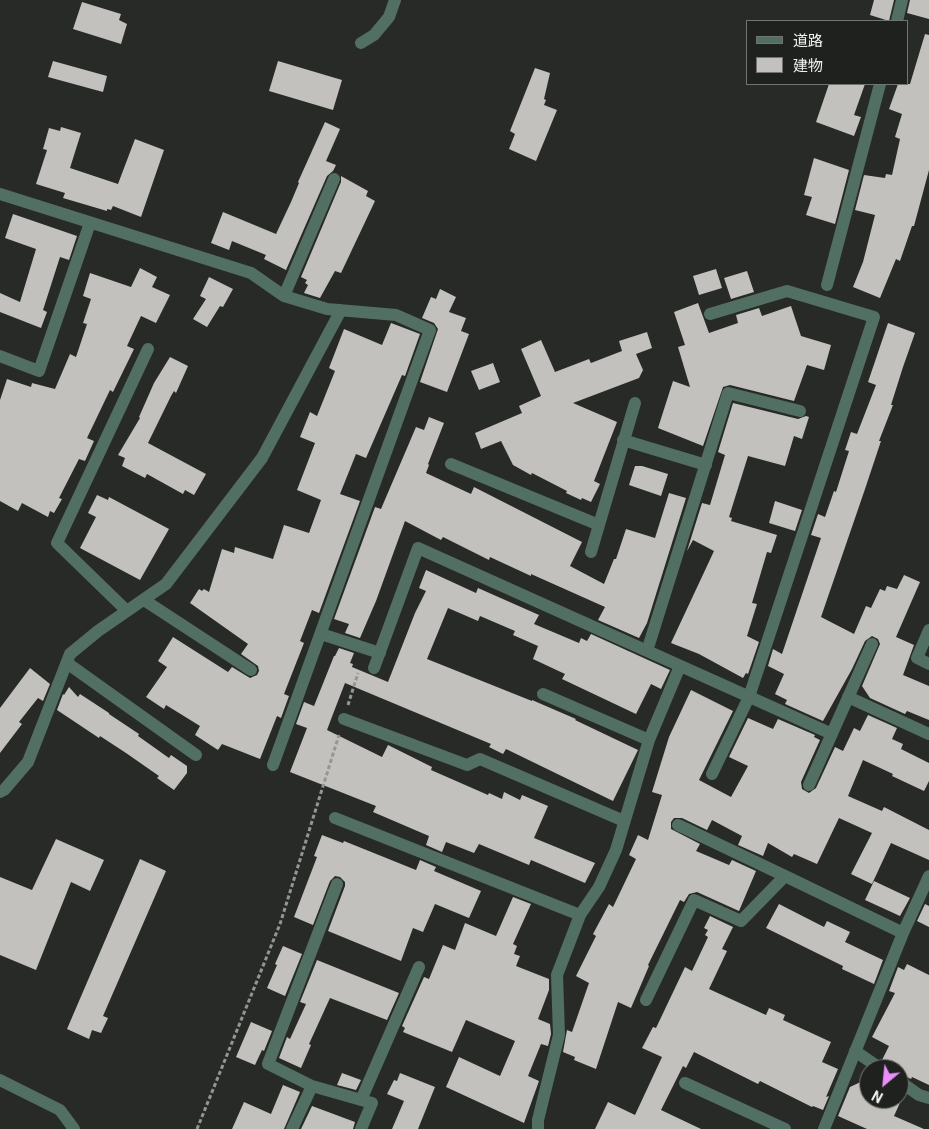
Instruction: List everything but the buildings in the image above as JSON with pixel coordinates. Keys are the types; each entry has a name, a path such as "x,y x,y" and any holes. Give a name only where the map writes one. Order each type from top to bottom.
{"street":[{"path":"361,43 374,35 389,17 395,0"},
{"path":"897,20 902,0"},
{"path":"827,285 880,85"},
{"path":"284,296 334,179"},
{"path":"0,194 251,273 284,296 327,309 396,315 430,330 273,766"},
{"path":"0,356 39,371 90,222"},
{"path":"710,314 787,291 874,317 749,697 712,774"},
{"path":"0,792 4,790 28,762 70,654 98,631 166,584 262,458 341,310"},
{"path":"127,611 57,544 148,349"},
{"path":"647,651 728,392 800,411"},
{"path":"591,552 635,402"},
{"path":"623,440 706,465"},
{"path":"451,464 599,525"},
{"path":"374,668 418,548 832,734"},
{"path":"144,600 251,670"},
{"path":"929,630 917,658 929,664"},
{"path":"321,634 380,653"},
{"path":"809,785 872,644"},
{"path":"67,663 196,755"},
{"path":"538,1129 538,1120 559,1036 557,975 580,916 599,887 616,850 649,740 680,666"},
{"path":"543,694 649,740"},
{"path":"848,697 929,734"},
{"path":"344,719 467,765 480,759 624,821"},
{"path":"335,818 580,916"},
{"path":"678,826 903,932"},
{"path":"646,1000 694,900 741,921 785,876"},
{"path":"824,1129 903,932 929,876"},
{"path":"337,884 268,1064 312,1086 372,1104 361,1129"},
{"path":"361,1100 419,967"},
{"path":"855,1051 867,1059"},
{"path":"0,1080 60,1110 74,1129"},
{"path":"685,1083 785,1129"},
{"path":"292,1129 312,1086"},
{"path":"909,1088 918,1095 929,1098"}],"path":[{"path":"197,1129 280,924 366,648"}]}
